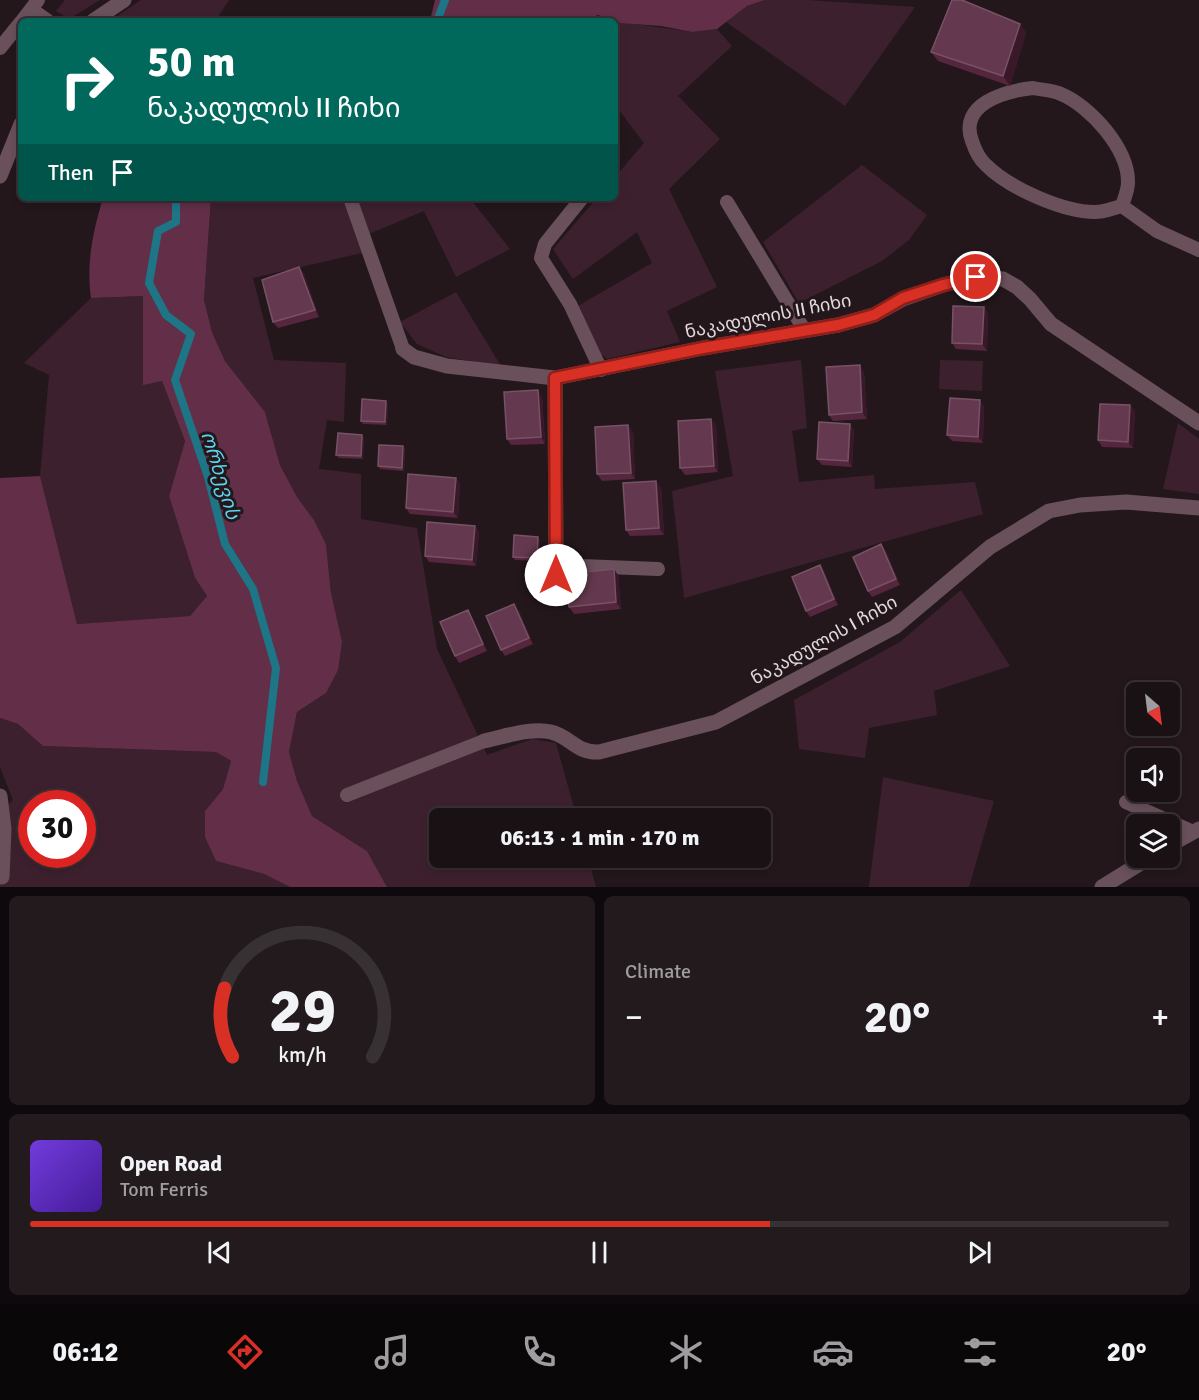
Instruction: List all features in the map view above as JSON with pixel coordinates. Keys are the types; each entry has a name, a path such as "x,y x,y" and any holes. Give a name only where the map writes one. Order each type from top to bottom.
{"street":[{"path":"97,18 124,0"},
{"path":"0,176 18,131"},
{"name":"ნაკადულის II ჩიხი","path":"403,349 414,357 447,366 555,378 703,348 838,325 874,315 903,298 943,285 976,277 1003,279 1017,287 1030,299 1051,324 1199,423"},
{"path":"555,378 556,570"},
{"name":"ნაკადულის I ჩიხი","path":"484,741 537,730 551,732 586,752 599,752 716,722 895,627 990,547 1048,511 1080,505 1126,502 1199,508"},
{"path":"0,799 4,829 2,882"},
{"path":"1180,839 1196,830"},
{"path":"1102,887 1133,868"}],"lane":[{"path":"23,18 35,4 46,18"},
{"path":"0,48 18,25"},
{"path":"1033,88 1059,93 1083,106 1102,125 1119,151 1126,169 1128,184 1122,206 1098,213 1078,211 1050,202 1011,183 985,165 975,150 968,130 972,113 989,100 1012,90 1033,88"},
{"path":"352,201 403,349"},
{"path":"580,201 545,244 541,258 570,304 601,370"},
{"path":"727,202 805,331"},
{"path":"1122,206 1157,231 1199,250"},
{"path":"556,570 658,569"},
{"path":"347,795 484,741"},
{"path":"1126,802 1196,830"}],"shaded area":[{"path":"65,0 100,0 71,18 56,11"},
{"path":"141,0 229,0 217,18 114,18"},
{"path":"435,0 765,0 747,6 717,29 692,32 661,26 620,23 618,18 598,15 592,18 431,18"},
{"path":"765,0 808,0 915,7 845,106 726,22 747,6"},
{"path":"618,21 692,32 717,29 732,46 678,96 720,139 669,189 717,287 667,311 680,342 607,359 601,354 578,306 652,263 637,232 573,279 553,249 594,201 618,201 618,173 644,143 618,109"},
{"path":"862,165 927,215 909,240 882,261 799,303 763,242"},
{"path":"102,201 211,201 204,300 212,332 225,361 265,412 280,465 326,544 331,593 342,642 338,670 326,693 297,712 289,752 297,781 312,816 367,851 387,887 290,887 264,874 216,861 205,837 205,811 223,789 231,761 216,752 43,746 18,724 0,718 0,478 40,476 77,624 190,616 207,596 195,578 169,496 185,441 162,381 143,385 143,296 91,298 89,272 96,223"},
{"path":"211,201 472,201 510,249 456,277 424,211 359,238 362,253 253,278 274,360 346,363 344,422 327,420 319,469 361,474 361,519 417,528 437,649 487,755 532,739 556,743 574,808 429,808 429,868 591,868 596,887 387,887 367,851 312,816 297,781 289,752 297,712 326,693 331,593 326,544 280,465 265,412 225,361 212,332 204,300"},
{"path":"456,292 501,366 446,357 417,344 400,322"},
{"path":"143,296 143,384 162,381 185,441 169,496 195,578 207,596 190,616 77,624 40,476 49,375 24,363 91,298"},
{"path":"801,360 807,428 792,431 799,482 874,475 875,489 975,482 983,514 684,598 672,491 733,476 715,371"},
{"path":"940,360 983,361 982,391 939,389"},
{"path":"1178,423 1199,439 1199,494 1163,489"},
{"path":"961,590 1010,666 934,691 937,715 869,728 865,758 799,749 794,700 900,642"},
{"path":"0,718 18,724 43,746 216,752 231,761 223,789 205,811 216,861 264,874 290,887 0,887 0,813 13,800 0,767"},
{"path":"883,777 994,801 969,887 869,887"}],"building":[{"path":"952,0 962,0 1020,24 1003,76 931,52"},
{"path":"299,267 315,310 273,322 262,280"},
{"path":"953,306 984,307 982,344 952,343"},
{"path":"860,365 862,412 829,415 826,367"},
{"path":"538,390 541,437 507,439 504,392"},
{"path":"950,398 980,400 978,437 947,435"},
{"path":"362,399 386,401 385,422 361,421"},
{"path":"1100,404 1130,405 1128,442 1098,440"},
{"path":"711,419 714,466 680,468 678,421"},
{"path":"819,422 850,424 848,461 817,459"},
{"path":"628,425 631,473 597,474 595,427"},
{"path":"338,433 362,435 361,456 336,455"},
{"path":"379,445 403,446 402,468 378,466"},
{"path":"408,474 456,478 453,512 406,508"},
{"path":"656,481 659,528 626,530 623,483"},
{"path":"427,522 475,526 472,560 425,556"},
{"path":"514,535 538,537 537,558 513,557"},
{"path":"881,544 896,579 868,591 853,557"},
{"path":"820,565 834,599 806,611 792,577"},
{"path":"614,569 616,602 569,607 566,574"},
{"path":"514,604 529,638 501,650 486,616"},
{"path":"468,610 483,644 455,656 440,622"}],"waterway":[{"name":"ორხევის","path":"438,18 445,0"},
{"name":"ორხევის","path":"176,201 176,222 158,231 149,283 166,315 191,334 175,380 208,477 225,544 253,589 276,668 263,782"}],"route":[{"path":"556,575 555,378 703,348 838,325 874,315 903,298 976,277"}]}
